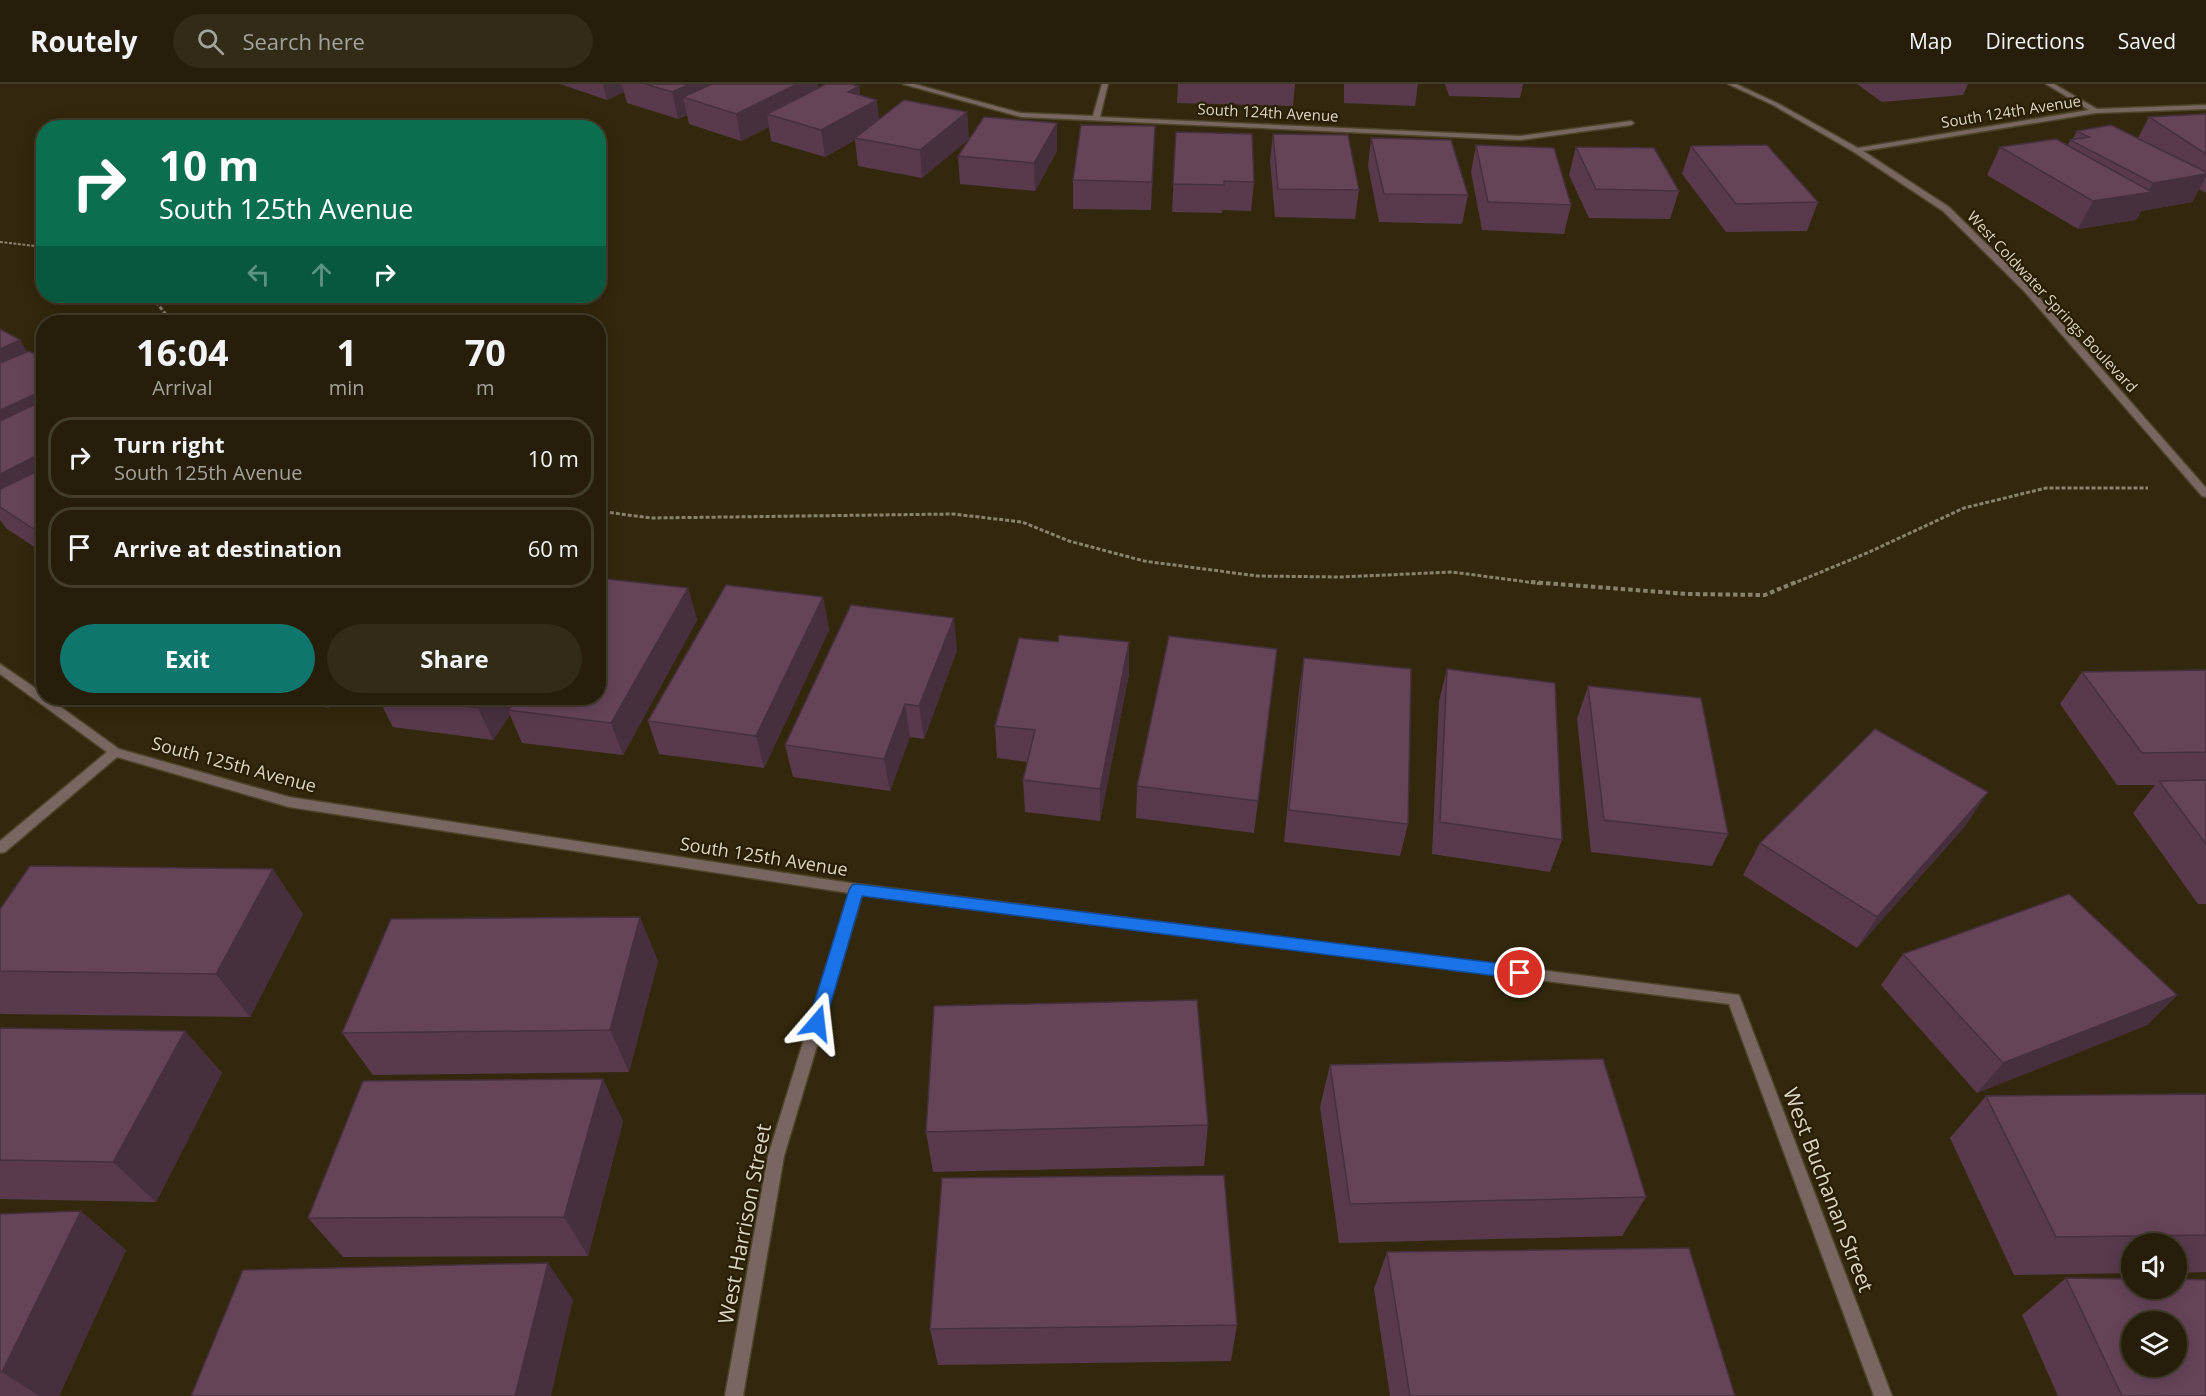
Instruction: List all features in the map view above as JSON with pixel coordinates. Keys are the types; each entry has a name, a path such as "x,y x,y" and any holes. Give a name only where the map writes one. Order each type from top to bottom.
{"street":[{"name":"South 124th Avenue","path":"906,84 1021,115 1520,138 1631,123"},
{"path":"1096,118 1105,84"},
{"name":"West Coldwater Springs Boulevard","path":"1731,84 1775,104 1857,150 1946,208 2034,298 2203,491"},
{"path":"2049,84 2096,111"},
{"name":"South 124th Avenue","path":"1857,150 2096,111 2206,107"},
{"name":"South 125th Avenue","path":"0,668 36,694"},
{"name":"South 125th Avenue","path":"51,705 115,752 289,802 857,890 1734,999"},
{"path":"0,848 115,752"},
{"name":"West Harrison Street","path":"734,1396 776,1156 857,890"},
{"name":"West Buchanan Street","path":"1734,999 1883,1396"}],"path":[{"path":"0,242 36,246"},
{"path":"157,303 166,315"},
{"path":"606,512 651,519 953,514 1022,522 1069,541 1144,561 1257,576 1341,577 1452,572 1564,586 1687,594 1765,595 1974,505 2046,488 2203,491"}],"building":[{"path":"645,84 690,84 672,92"},
{"path":"712,84 797,84 736,114 683,97"},
{"path":"826,84 859,86 848,92 877,100 821,130 767,114"},
{"path":"904,100 967,112 920,150 855,138"},
{"path":"2206,114 2206,154 2149,117"},
{"path":"984,117 1057,123 1034,163 958,156"},
{"path":"1081,125 1155,126 1152,182 1073,180"},
{"path":"2111,125 2206,174 2153,183 2070,140 2089,137 2077,131"},
{"path":"1176,132 1252,134 1254,182 1224,181 1224,185 1173,184"},
{"path":"1273,134 1348,135 1359,190 1278,189"},
{"path":"1371,138 1451,140 1468,195 1384,194"},
{"path":"2056,139 2152,192 2093,201 2000,147"},
{"path":"1476,145 1554,148 1571,205 1488,202"},
{"path":"1767,145 1818,202 1736,204 1691,146"},
{"path":"1576,147 1654,148 1679,191 1596,189"},
{"path":"0,329 20,340 0,349"},
{"path":"29,351 36,355 36,394 0,410 0,363"},
{"path":"36,404 36,456 0,474 0,421"},
{"path":"36,472 36,531 0,507 0,489"},
{"path":"606,579 688,588 611,723 508,710 511,705 606,705"},
{"path":"726,585 823,597 756,736 648,721"},
{"path":"851,605 954,618 919,706 905,704 884,759 785,745"},
{"path":"1059,635 1129,642 1100,789 1023,780 1035,730 995,726 1019,638 1058,642"},
{"path":"1169,636 1277,649 1258,801 1137,786"},
{"path":"1304,658 1411,669 1408,824 1289,810"},
{"path":"1447,669 1555,683 1562,840 1440,822"},
{"path":"2206,670 2206,752 2142,753 2082,672"},
{"path":"1588,686 1701,698 1728,834 1604,820"},
{"path":"454,705 480,705 478,708"},
{"path":"1875,729 1988,792 1877,917 1760,843"},
{"path":"2206,780 2206,844 2159,781"},
{"path":"30,866 273,869 216,974 0,971 0,909"},
{"path":"2069,894 2177,995 2003,1063 1903,954"},
{"path":"640,917 610,1030 342,1033 391,919"},
{"path":"1197,1000 1208,1125 926,1132 934,1006"},
{"path":"0,1028 185,1031 113,1162 0,1160"},
{"path":"1603,1059 1646,1197 1350,1204 1330,1065"},
{"path":"603,1079 564,1217 308,1218 363,1081"},
{"path":"2206,1094 2206,1235 2121,1233 2121,1236 2056,1237 1986,1096"},
{"path":"1224,1175 1237,1325 930,1329 942,1178"},
{"path":"81,1211 2,1372 0,1372 0,1214"},
{"path":"1689,1248 1735,1396 1410,1396 1387,1252"},
{"path":"548,1263 515,1396 191,1396 243,1270"},
{"path":"2066,1278 2121,1279 2121,1299 2187,1299 2187,1279 2206,1280 2206,1396 2122,1396"}],"route":[{"path":"817,1023 857,890 1520,973"}]}
